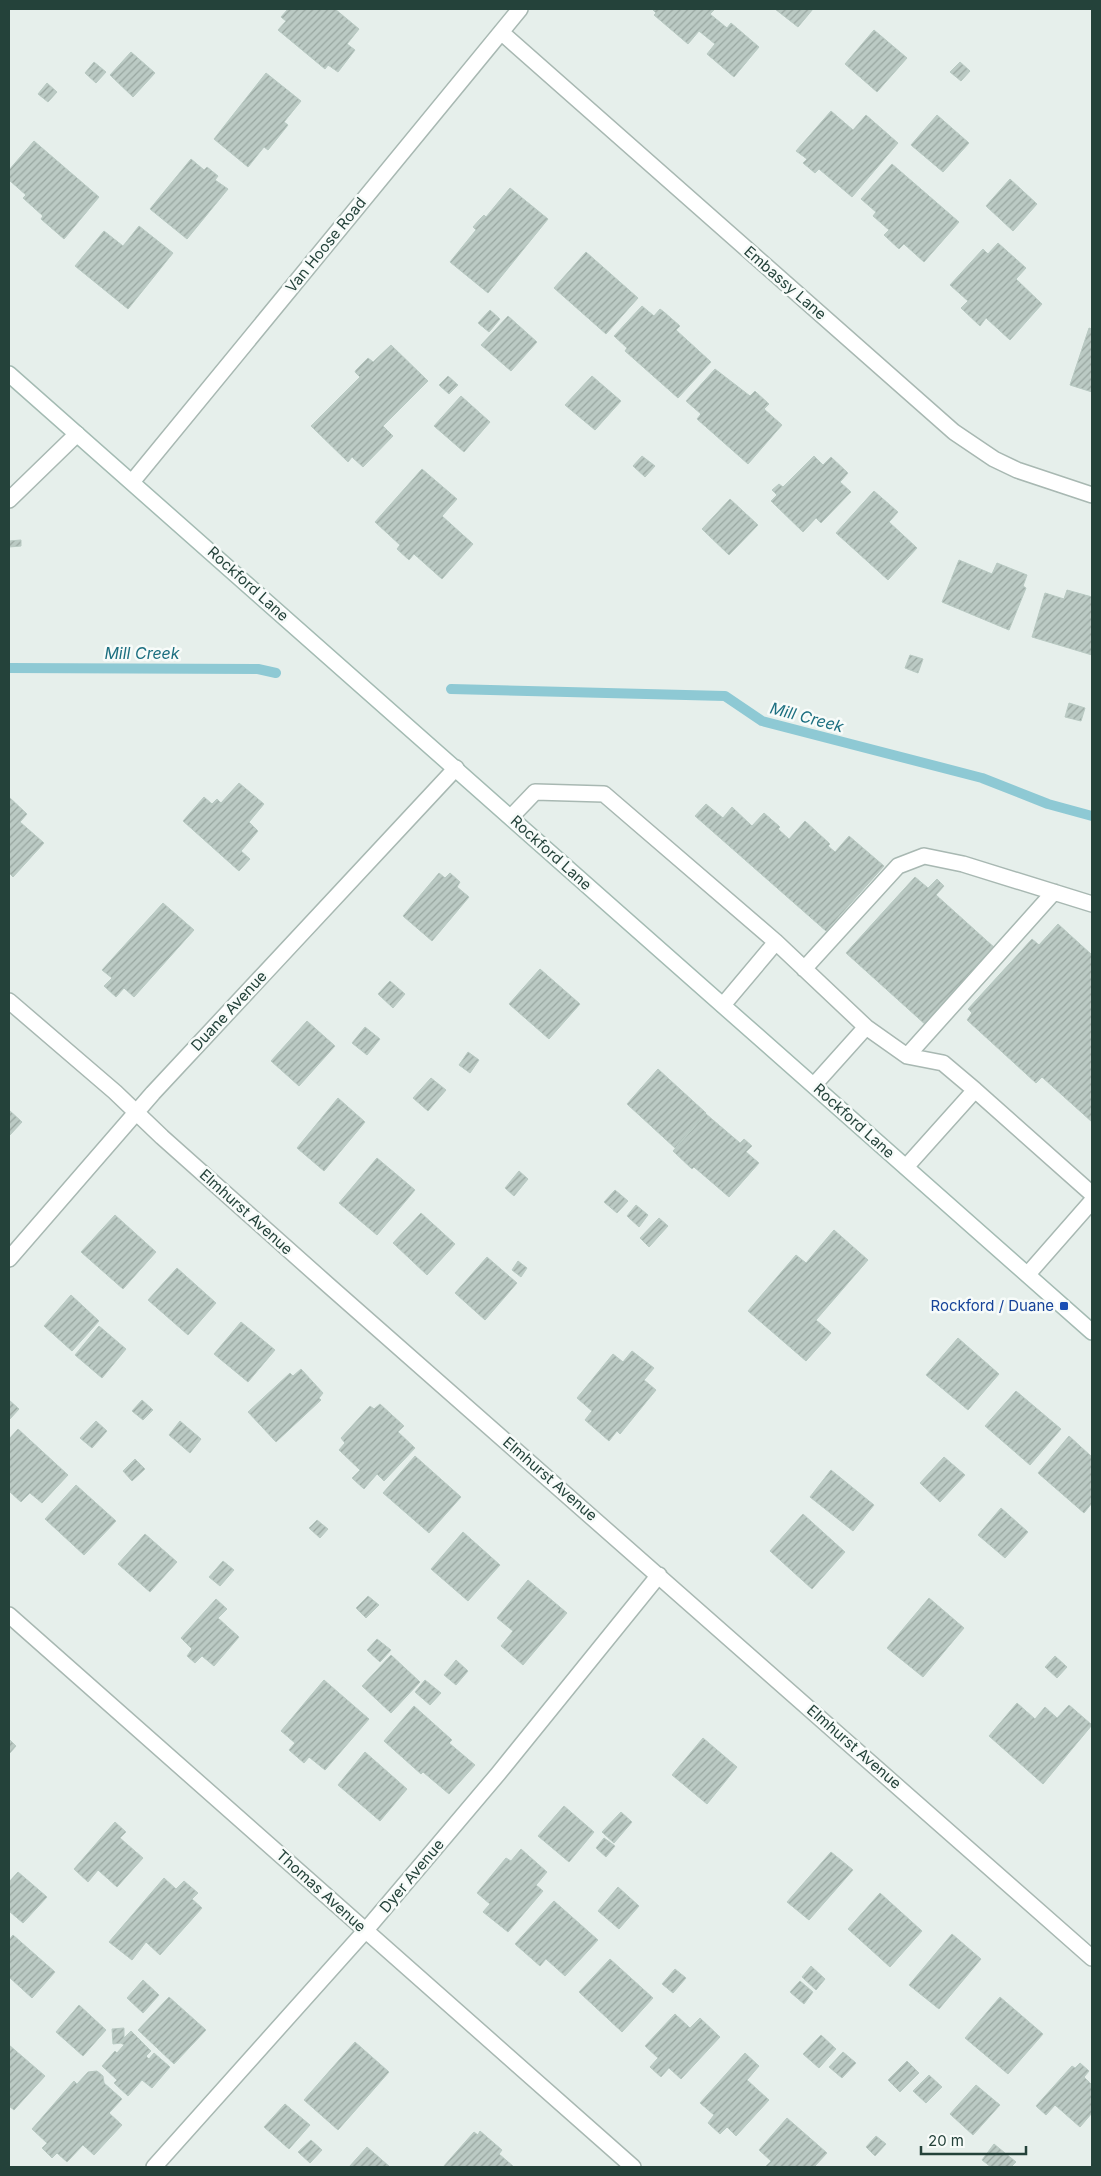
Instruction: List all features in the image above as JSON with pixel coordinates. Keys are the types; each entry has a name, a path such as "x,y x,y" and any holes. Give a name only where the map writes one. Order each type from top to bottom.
{"street":[{"name":"Van Hoose Road","path":"132,482 520,9"},
{"name":"Embassy Lane","path":"501,32 954,432 994,459 1017,470 1092,495"},
{"name":"Rockford Lane","path":"9,374 814,1086 1091,1328"},
{"path":"9,500 77,434"},
{"name":"Duane Avenue","path":"9,1259 154,1093 456,768"},
{"path":"511,817 535,792 604,794 776,942 866,1027 907,1056 943,1063 1092,1194"},
{"path":"804,969 898,866 924,856 963,864 1092,904"},
{"path":"907,1056 1054,892"},
{"path":"723,1005 776,942"},
{"name":"Elmhurst Avenue","path":"9,1001 138,1113 162,1137 320,1278 1092,1958"},
{"path":"814,1086 866,1027"},
{"path":"906,1167 975,1090"},
{"path":"1028,1274 1092,1201"},
{"name":"Dyer Avenue","path":"154,2167 366,1930 498,1774 659,1575"},
{"name":"Thomas Avenue","path":"9,1615 633,2167"}],"building":[{"path":"288,9 335,9 359,29 347,44 355,50 338,72 328,65 325,69 278,30 286,21 281,17"},
{"path":"652,9 715,9 710,14 727,28 731,23 759,47 734,77 707,54 715,44 699,31 688,44 654,15 656,13"},
{"path":"775,9 813,9 798,27"},
{"path":"874,30 907,58 877,92 845,64"},
{"path":"131,52 155,73 133,97 110,75"},
{"path":"94,62 106,72 96,83 85,73"},
{"path":"960,62 970,71 961,81 950,72"},
{"path":"266,73 301,101 284,122 288,125 268,150 264,147 248,167 214,139"},
{"path":"47,83 57,92 48,102 38,94"},
{"path":"831,111 853,130 866,115 898,143 852,197 819,169 815,173 803,163 807,159 796,151"},
{"path":"937,115 969,143 943,172 911,145"},
{"path":"34,141 99,197 64,239 41,219 43,216 23,198 26,195 9,180 9,170"},
{"path":"191,159 204,170 207,167 218,176 215,180 228,189 187,239 150,209"},
{"path":"892,164 959,222 924,262 904,244 899,249 884,235 889,230 873,216 876,212 861,199"},
{"path":"1010,179 1037,204 1013,231 986,206"},
{"path":"510,188 548,219 488,293 450,262 476,230 473,227 484,215 486,217"},
{"path":"139,226 173,253 128,309 75,266 104,231 123,246"},
{"path":"998,243 1026,268 1016,279 1042,304 1010,340 986,318 980,326 961,308 968,301 950,285 983,249 988,254"},
{"path":"586,252 638,298 606,334 554,288"},
{"path":"642,306 654,316 660,309 664,312 680,326 676,330 711,362 678,398 625,351 627,348 614,336"},
{"path":"490,310 500,319 489,332 478,323"},
{"path":"508,316 537,342 511,371 481,345"},
{"path":"1089,328 1092,329 1092,392 1070,385"},
{"path":"391,345 428,381 383,426 393,436 363,467 352,457 348,462 311,426 360,377 355,372 356,370 368,358 373,362"},
{"path":"715,369 750,396 755,391 769,404 764,409 782,425 748,464 697,419 701,414 686,401"},
{"path":"448,376 458,385 449,394 439,385"},
{"path":"592,376 621,401 595,430 565,405"},
{"path":"461,396 490,422 464,452 434,426"},
{"path":"642,456 655,466 645,477 633,466"},
{"path":"814,456 823,465 831,457 848,473 840,482 851,492 821,523 816,518 803,532 771,501 777,495 772,490 779,484 783,487"},
{"path":"422,469 457,499 442,516 473,544 442,579 414,554 409,560 397,549 400,545 375,522"},
{"path":"874,491 898,512 889,522 917,548 888,580 836,533"},
{"path":"730,499 758,525 729,555 702,529"},
{"path":"21,540 21,546 9,547 9,541"},
{"path":"959,560 992,574 997,563 1027,575 1023,586 1026,588 1009,630 942,602"},
{"path":"1067,590 1092,597 1092,655 1032,637 1045,593 1064,599"},
{"path":"910,655 923,659 918,673 905,668"},
{"path":"1069,703 1085,708 1081,721 1065,717"},
{"path":"239,783 264,804 249,822 258,831 241,851 250,859 239,871 183,821 204,797 212,804 217,799 221,803"},
{"path":"9,797 27,814 20,822 44,843 13,877 9,873"},
{"path":"706,804 723,818 732,807 752,826 764,813 780,827 778,829 789,839 805,821 830,844 828,846 835,852 849,836 884,866 826,931 695,816"},
{"path":"439,873 445,878 450,873 460,882 457,887 469,897 432,941 403,916"},
{"path":"915,877 928,888 937,879 944,886 936,895 996,949 927,1026 846,953"},
{"path":"163,903 194,930 134,997 124,988 116,997 104,986 112,978 102,970"},
{"path":"1058,924 1092,955 1092,989 1090,991 1092,993 1092,1122 1042,1077 1036,1083 967,1020 972,1013 968,1009 1032,939 1039,945"},
{"path":"540,969 580,1004 549,1039 509,1004"},
{"path":"390,981 405,994 393,1008 378,994"},
{"path":"307,1021 335,1046 299,1086 271,1061"},
{"path":"365,1027 380,1039 367,1055 352,1043"},
{"path":"468,1052 479,1060 470,1073 459,1065"},
{"path":"658,1069 706,1113 675,1148 627,1104"},
{"path":"431,1078 446,1090 428,1111 413,1098"},
{"path":"338,1098 365,1122 324,1171 297,1148"},
{"path":"9,1110 22,1122 9,1136"},
{"path":"706,1114 740,1143 744,1139 752,1146 746,1152 759,1163 729,1197 694,1167 692,1169 673,1151"},
{"path":"377,1158 415,1190 377,1235 339,1203"},
{"path":"519,1171 528,1179 514,1196 505,1188"},
{"path":"615,1190 628,1201 617,1213 604,1202"},
{"path":"636,1205 648,1215 639,1227 627,1216"},
{"path":"421,1213 455,1244 427,1275 393,1243"},
{"path":"115,1215 156,1252 123,1289 81,1252"},
{"path":"659,1218 668,1226 649,1247 640,1238"},
{"path":"834,1230 868,1260 816,1320 831,1333 806,1361 748,1311 796,1255 806,1263"},
{"path":"487,1257 517,1283 485,1320 455,1293"},
{"path":"518,1261 527,1268 521,1277 512,1270"},
{"path":"177,1268 216,1303 188,1335 148,1300"},
{"path":"71,1295 99,1321 72,1351 44,1326"},
{"path":"241,1322 275,1350 248,1382 214,1354"},
{"path":"99,1326 126,1349 102,1378 75,1355"},
{"path":"958,1338 999,1374 968,1410 926,1375"},
{"path":"632,1351 654,1368 644,1380 656,1390 620,1434 617,1431 609,1441 585,1420 592,1411 577,1398 613,1354 623,1362"},
{"path":"301,1369 323,1393 319,1398 321,1400 276,1442 248,1412 290,1373 293,1376"},
{"path":"1016,1391 1061,1429 1030,1465 985,1426"},
{"path":"9,1400 19,1409 9,1420"},
{"path":"142,1400 153,1410 143,1420 132,1411"},
{"path":"380,1404 404,1426 398,1432 415,1448 384,1481 377,1474 364,1489 352,1478 360,1470 339,1450 345,1443 341,1438 370,1406 374,1409"},
{"path":"96,1421 107,1431 92,1448 80,1438"},
{"path":"180,1421 201,1439 190,1453 169,1435"},
{"path":"18,1429 68,1475 42,1503 30,1493 21,1502 9,1491 9,1439"},
{"path":"1069,1436 1092,1457 1092,1503 1084,1513 1038,1473"},
{"path":"415,1456 461,1497 429,1533 383,1493"},
{"path":"944,1457 965,1475 940,1502 920,1483"},
{"path":"135,1459 145,1469 132,1481 123,1471"},
{"path":"831,1470 874,1505 853,1531 810,1497"},
{"path":"76,1485 116,1521 84,1555 45,1519"},
{"path":"1001,1508 1028,1532 1005,1558 978,1535"},
{"path":"803,1514 845,1552 812,1589 770,1551"},
{"path":"317,1520 328,1529 320,1538 309,1528"},
{"path":"463,1532 500,1565 468,1601 431,1569"},
{"path":"145,1534 177,1562 150,1592 118,1564"},
{"path":"223,1561 234,1570 220,1586 209,1577"},
{"path":"528,1580 567,1613 523,1665 501,1646 513,1631 497,1618"},
{"path":"368,1596 379,1605 366,1618 356,1608"},
{"path":"929,1598 964,1628 923,1677 887,1648"},
{"path":"216,1599 227,1609 218,1618 239,1637 214,1666 202,1656 195,1663 187,1656 192,1649 181,1638"},
{"path":"377,1639 391,1650 380,1662 367,1650"},
{"path":"391,1655 420,1682 391,1713 362,1686"},
{"path":"1055,1656 1067,1667 1057,1678 1045,1667"},
{"path":"456,1660 468,1671 456,1685 444,1675"},
{"path":"324,1680 369,1719 325,1770 309,1757 304,1763 289,1750 295,1743 281,1731"},
{"path":"425,1680 441,1693 430,1705 415,1692"},
{"path":"1017,1703 1035,1719 1045,1707 1057,1718 1069,1705 1092,1725 1043,1784 989,1736"},
{"path":"414,1706 452,1740 449,1743 475,1765 449,1794 423,1772 421,1774 384,1741"},
{"path":"703,1738 737,1767 707,1804 672,1775"},
{"path":"9,1739 16,1746 9,1754"},
{"path":"365,1752 407,1789 380,1821 338,1785"},
{"path":"564,1806 594,1832 569,1862 538,1836"},
{"path":"621,1812 632,1822 614,1843 602,1832"},
{"path":"115,1822 126,1832 120,1838 143,1858 117,1887 98,1870 88,1882 74,1869"},
{"path":"604,1838 615,1846 606,1857 596,1848"},
{"path":"521,1849 547,1872 536,1885 543,1891 508,1932 483,1912 490,1904 477,1893 506,1858 511,1861"},
{"path":"831,1852 853,1870 809,1920 787,1902"},
{"path":"18,1872 47,1897 23,1923 9,1911 9,1882"},
{"path":"164,1878 176,1889 184,1881 198,1893 192,1899 202,1908 160,1955 146,1942 132,1960 109,1942"},
{"path":"618,1887 639,1906 619,1929 598,1911"},
{"path":"880,1893 922,1931 890,1967 848,1929"},
{"path":"554,1901 598,1940 565,1976 546,1959 540,1966 515,1944"},
{"path":"952,1934 981,1959 939,2009 909,1985"},
{"path":"13,1935 55,1972 32,1998 9,1977 9,1940"},
{"path":"610,1959 653,1998 622,2032 579,1992"},
{"path":"811,1966 825,1979 816,1990 802,1977"},
{"path":"675,1969 686,1978 673,1993 662,1984"},
{"path":"143,1980 159,1995 143,2013 127,1998"},
{"path":"800,1981 813,1992 804,2004 790,1992"},
{"path":"169,1997 206,2030 174,2064 138,2030"},
{"path":"1000,1997 1043,2034 1008,2074 965,2038"},
{"path":"79,2005 106,2030 83,2056 56,2032"},
{"path":"675,2014 690,2028 700,2018 720,2037 681,2079 669,2068 661,2077 650,2067 658,2058 645,2046"},
{"path":"124,2028 124,2038 131,2031 151,2051 146,2056 149,2059 154,2053 170,2067 152,2088 142,2080 128,2096 114,2083 117,2080 102,2066 115,2051 117,2053 124,2045 121,2043 113,2044 112,2029"},
{"path":"821,2035 836,2049 819,2068 803,2054"},
{"path":"355,2042 389,2072 338,2130 304,2100"},
{"path":"9,2045 45,2076 14,2110 9,2106"},
{"path":"843,2052 856,2063 842,2078 829,2067"},
{"path":"745,2053 759,2066 747,2080 769,2100 736,2136 727,2127 720,2134 708,2123 714,2115 700,2103"},
{"path":"907,2061 919,2073 900,2092 888,2080"},
{"path":"1080,2063 1089,2071 1084,2077 1092,2085 1092,2113 1080,2127 1055,2105 1046,2115 1036,2106 1072,2066 1075,2068"},
{"path":"97,2071 103,2076 104,2083 122,2099 109,2113 122,2125 94,2155 83,2145 67,2162 57,2153 52,2158 42,2148 47,2143 32,2129 74,2081 77,2084 88,2072"},
{"path":"929,2075 942,2087 926,2103 913,2091"},
{"path":"976,2085 1000,2105 973,2135 950,2114"},
{"path":"285,2104 310,2125 289,2149 264,2127"},
{"path":"787,2118 827,2153 814,2167 765,2167 771,2161 759,2150"},
{"path":"480,2131 502,2150 499,2154 514,2167 443,2167 474,2132 478,2135"},
{"path":"876,2136 886,2144 875,2156 866,2147"},
{"path":"311,2140 322,2150 310,2163 298,2152"},
{"path":"994,2144 1016,2162 1011,2167 991,2167 982,2160"},
{"path":"367,2147 390,2167 349,2167"}],"waterway":[{"name":"Mill Creek","path":"9,668 258,669 276,673"},
{"name":"Mill Creek","path":"451,689 725,696 762,721 982,778 1048,804 1092,816"}],"place":[{"name":"Rockford / Duane","path":"1064,1306"}]}
